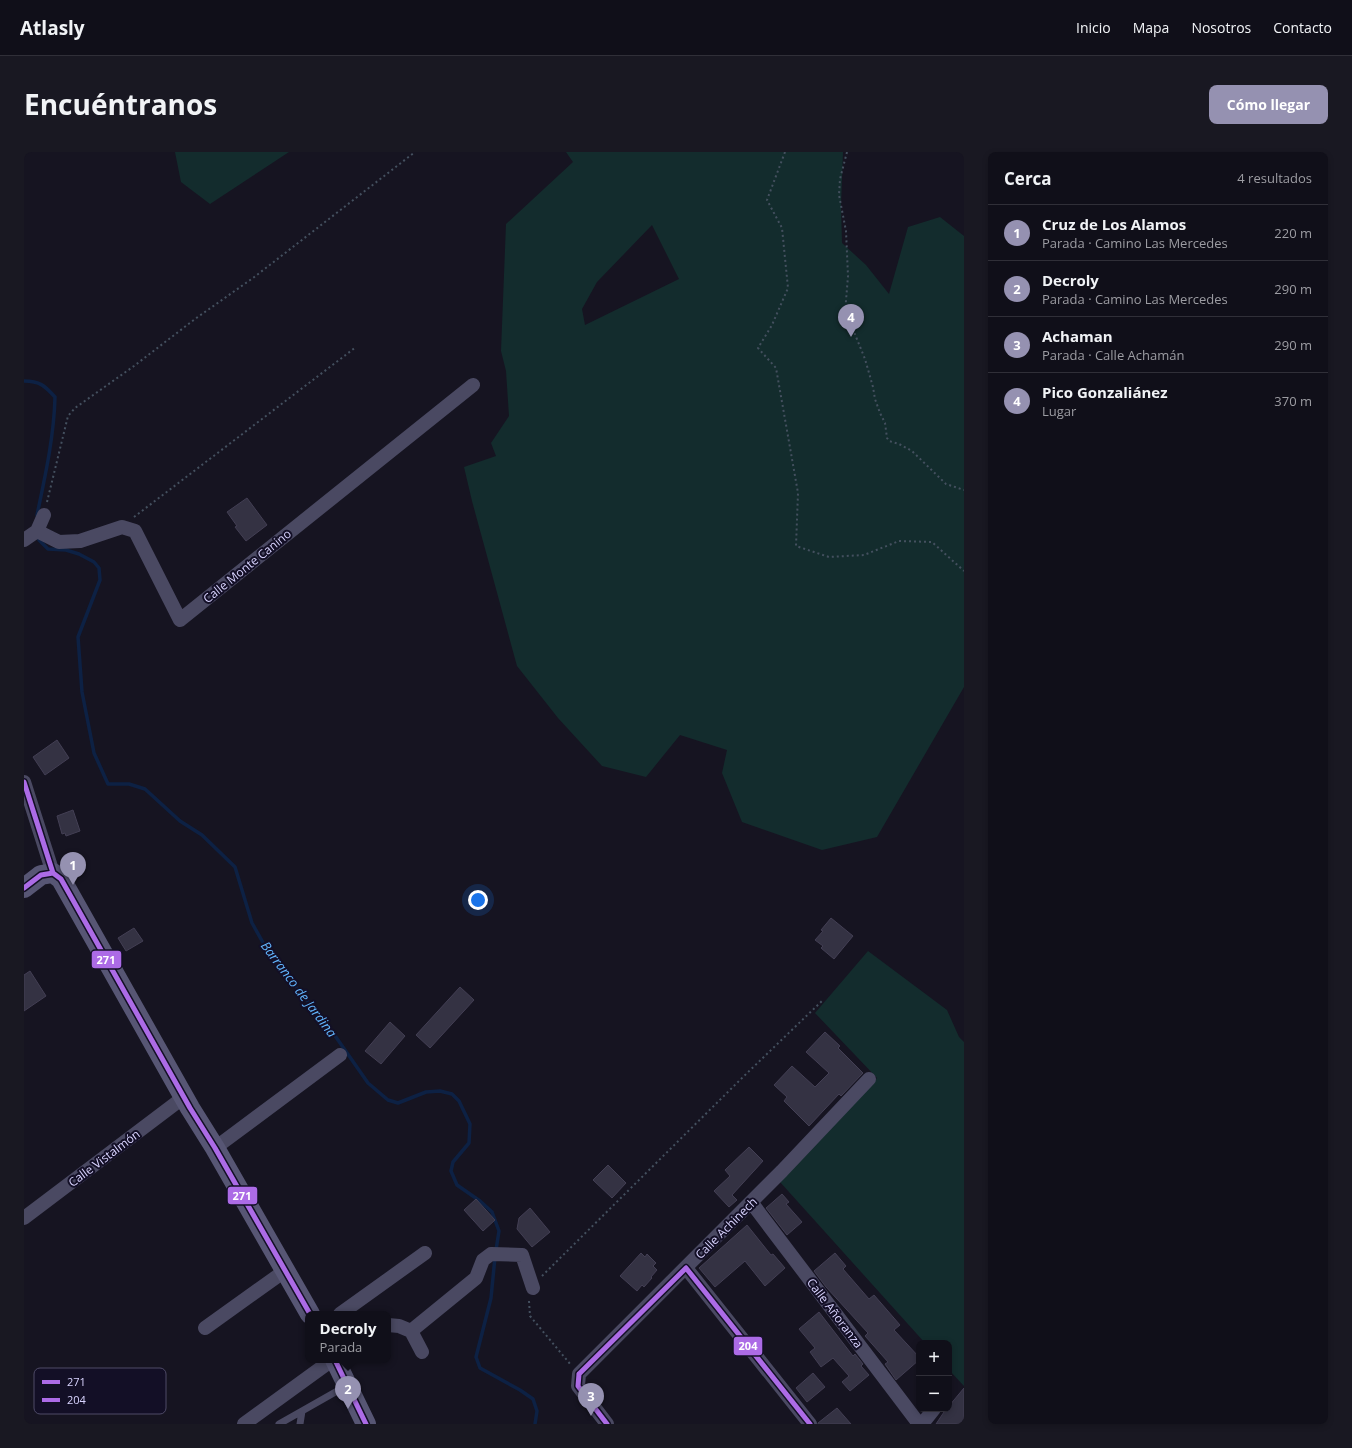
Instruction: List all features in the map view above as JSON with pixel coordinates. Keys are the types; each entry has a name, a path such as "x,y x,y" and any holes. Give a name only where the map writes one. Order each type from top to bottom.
{"main road":[{"path":"24,888 41,875 53,873 61,879 184,1097 286,1270 308,1311"},
{"path":"337,1363 366,1424"}],"street":[{"name":"Calle Monte Canino","path":"122,527 135,531 180,620 472,385"},
{"path":"24,540 37,531 44,515"},
{"path":"37,531 59,542 80,541 122,527"},
{"path":"24,782 53,873"},
{"path":"215,1148 340,1055"},
{"name":"Calle Achinech","path":"579,1374 751,1202 869,1079"},
{"name":"Calle Vistalmón","path":"24,1218 184,1097"},
{"name":"Calle Añoranza","path":"751,1202 920,1424"},
{"path":"344,1311 425,1253"},
{"path":"411,1332 476,1278 483,1260 496,1255 522,1256 533,1288"},
{"path":"686,1268 810,1424"},
{"path":"205,1328 286,1270"},
{"path":"391,1325 399,1326 411,1332 422,1352"},
{"path":"244,1424 331,1363"},
{"path":"579,1374 578,1386 607,1424"},
{"path":"920,1424 931,1412"}],"lane":[{"path":"279,1424 348,1385"},
{"path":"300,1424 302,1411"}],"path":[{"path":"44,515 68,416 75,408 253,278 415,152"},
{"path":"785,152 767,200 782,228 788,288 772,325 758,348 776,368 798,493 796,546 829,557 864,555 899,541 932,542 964,571"},
{"path":"847,152 840,180 839,195 846,231 848,276 845,313 865,359 875,399 885,423 889,441 899,444 912,451 946,484 964,490"},
{"path":"122,527 356,347"},
{"path":"579,1374 530,1316 529,1296 536,1282 823,1000"}],"green space":[{"path":"175,152 289,152 210,204 181,182"},
{"path":"566,152 843,152 841,206 842,243 866,265 889,294 908,227 940,217 964,236 964,687 877,837 822,850 742,822 722,773 727,750 680,735 646,777 602,766 558,718 517,666 464,467 496,456 491,443 509,416 506,371 501,351 506,224 573,162","holes":["652,225 679,279 585,325 582,309 597,282"]},
{"path":"868,951 947,1010 959,1037 964,1042 964,1386 952,1373 952,1340 922,1340 780,1182 877,1078 815,1013"}],"building":[{"path":"247,498 267,525 246,541 235,527 237,526 227,512"},
{"path":"57,740 69,758 45,775 33,757"},
{"path":"73,810 80,831 66,836 65,833 62,834 57,816"},
{"path":"831,918 853,936 834,959 821,948 823,946 815,940"},
{"path":"134,928 143,941 126,951 118,938"},
{"path":"30,971 46,996 24,1011 24,975"},
{"path":"460,987 474,1000 430,1048 416,1035"},
{"path":"390,1022 405,1036 381,1064 365,1051"},
{"path":"825,1032 840,1046 838,1048 863,1073 841,1096 839,1094 809,1126 784,1101 787,1097 774,1085 792,1066 815,1087 829,1073 806,1052"},
{"path":"749,1147 763,1161 732,1195 737,1200 729,1207 714,1191 730,1176 725,1170"},
{"path":"608,1165 626,1183 612,1198 593,1180"},
{"path":"782,1194 789,1202 786,1204 802,1222 787,1235 766,1208"},
{"path":"476,1199 495,1220 483,1231 464,1210"},
{"path":"530,1208 550,1232 532,1247 517,1229 519,1218"},
{"path":"747,1225 771,1255 773,1254 785,1268 765,1286 745,1261 715,1287 699,1268"},
{"path":"641,1253 645,1257 647,1254 656,1263 653,1266 657,1270 644,1287 642,1285 637,1291 620,1276"},
{"path":"835,1253 846,1266 843,1269 869,1299 874,1295 900,1325 894,1330 916,1354 916,1363 896,1380 885,1364 888,1362 865,1336 868,1333 826,1287 814,1271"},
{"path":"819,1312 853,1356 855,1354 863,1364 861,1366 869,1375 850,1391 842,1382 849,1376 833,1358 821,1367 810,1352 815,1348 799,1329"},
{"path":"813,1373 825,1387 807,1402 796,1388"},
{"path":"964,1388 964,1424 936,1424 944,1412 952,1412 952,1402"},
{"path":"837,1408 851,1424 818,1424 818,1423"}],"waterway":[{"name":"Barranco de Jardina","path":"24,381 42,385 55,397 51,442 37,515"},
{"name":"Barranco de Jardina","path":"39,540 48,549 66,550 79,554 94,562 99,568 100,580 78,637 82,692 94,753 108,784 129,784 145,789 180,821 202,835 235,867 252,923 270,955 331,1030 368,1083 388,1100 398,1103 426,1092 440,1091 452,1094 459,1101 470,1124 469,1143 453,1162 451,1171 457,1185 480,1201 492,1212 499,1231 496,1250"},
{"name":"Barranco de Jardina","path":"495,1257 491,1298 476,1357 480,1368 520,1390 533,1399 537,1411 535,1424"}],"transit line":[{"name":"271","path":"24,782 53,873"},
{"name":"271","path":"24,888 41,875 53,873 61,879 190,1108 215,1148 308,1311"},
{"name":"204","path":"686,1268 810,1424"},
{"name":"204","path":"579,1374 686,1268"},
{"name":"271","path":"336,1363 366,1424"},
{"name":"204","path":"579,1374 578,1386 607,1424"}],"place":[{"name":"Pico Gonzaliánez","path":"851,337"},
{"name":"Cruz de Los Alamos","path":"73,885"},
{"name":"Decroly","path":"348,1409"},
{"name":"Achaman","path":"591,1416"}]}
